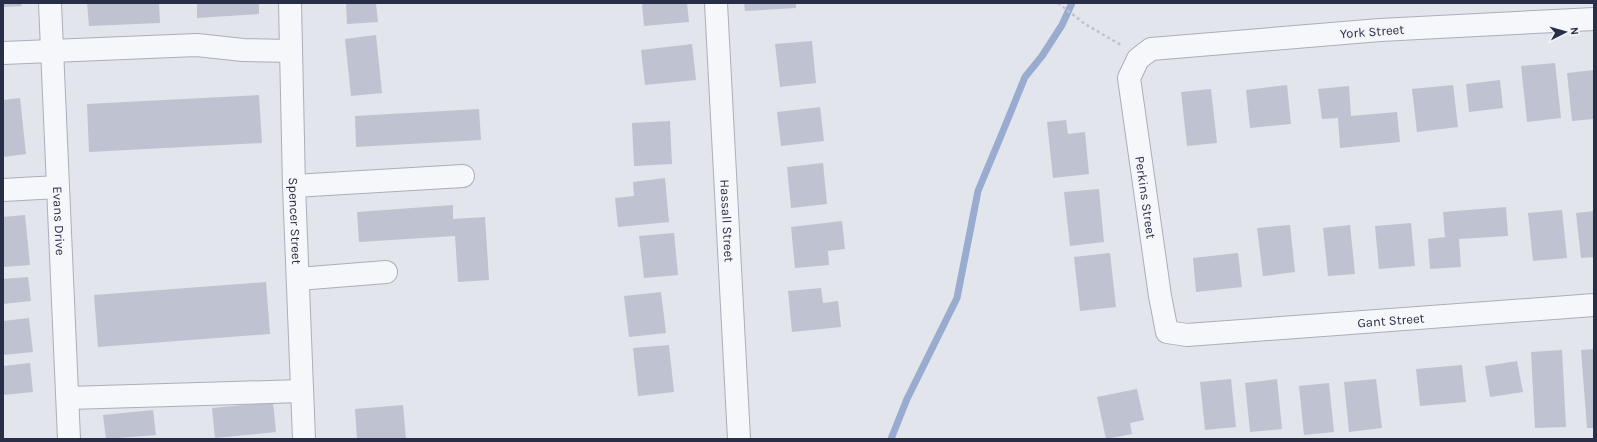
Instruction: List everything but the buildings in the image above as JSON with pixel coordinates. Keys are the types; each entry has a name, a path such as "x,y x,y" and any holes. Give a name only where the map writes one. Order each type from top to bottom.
{"street":[{"name":"Evans Drive","path":"50,3 69,439"},
{"name":"Spencer Street","path":"290,3 294,186 304,439"},
{"name":"Hassall Street","path":"716,3 739,439"},
{"name":"York Street","path":"1146,53 1380,30 1594,19"},
{"path":"3,53 197,45 243,50 292,51"},
{"name":"Perkins Street","path":"1146,53 1129,78 1160,296 1167,332 1187,335"},
{"path":"294,186 464,176"},
{"path":"3,190 58,187"},
{"path":"298,279 386,272"},
{"name":"Gant Street","path":"1187,335 1594,305"},
{"path":"68,398 302,391"}],"path":[{"path":"1058,3 1086,24 1146,53"}],"waterway":[{"path":"891,439 907,399 957,298 978,191 1025,77 1042,56 1062,25 1072,3"}]}
